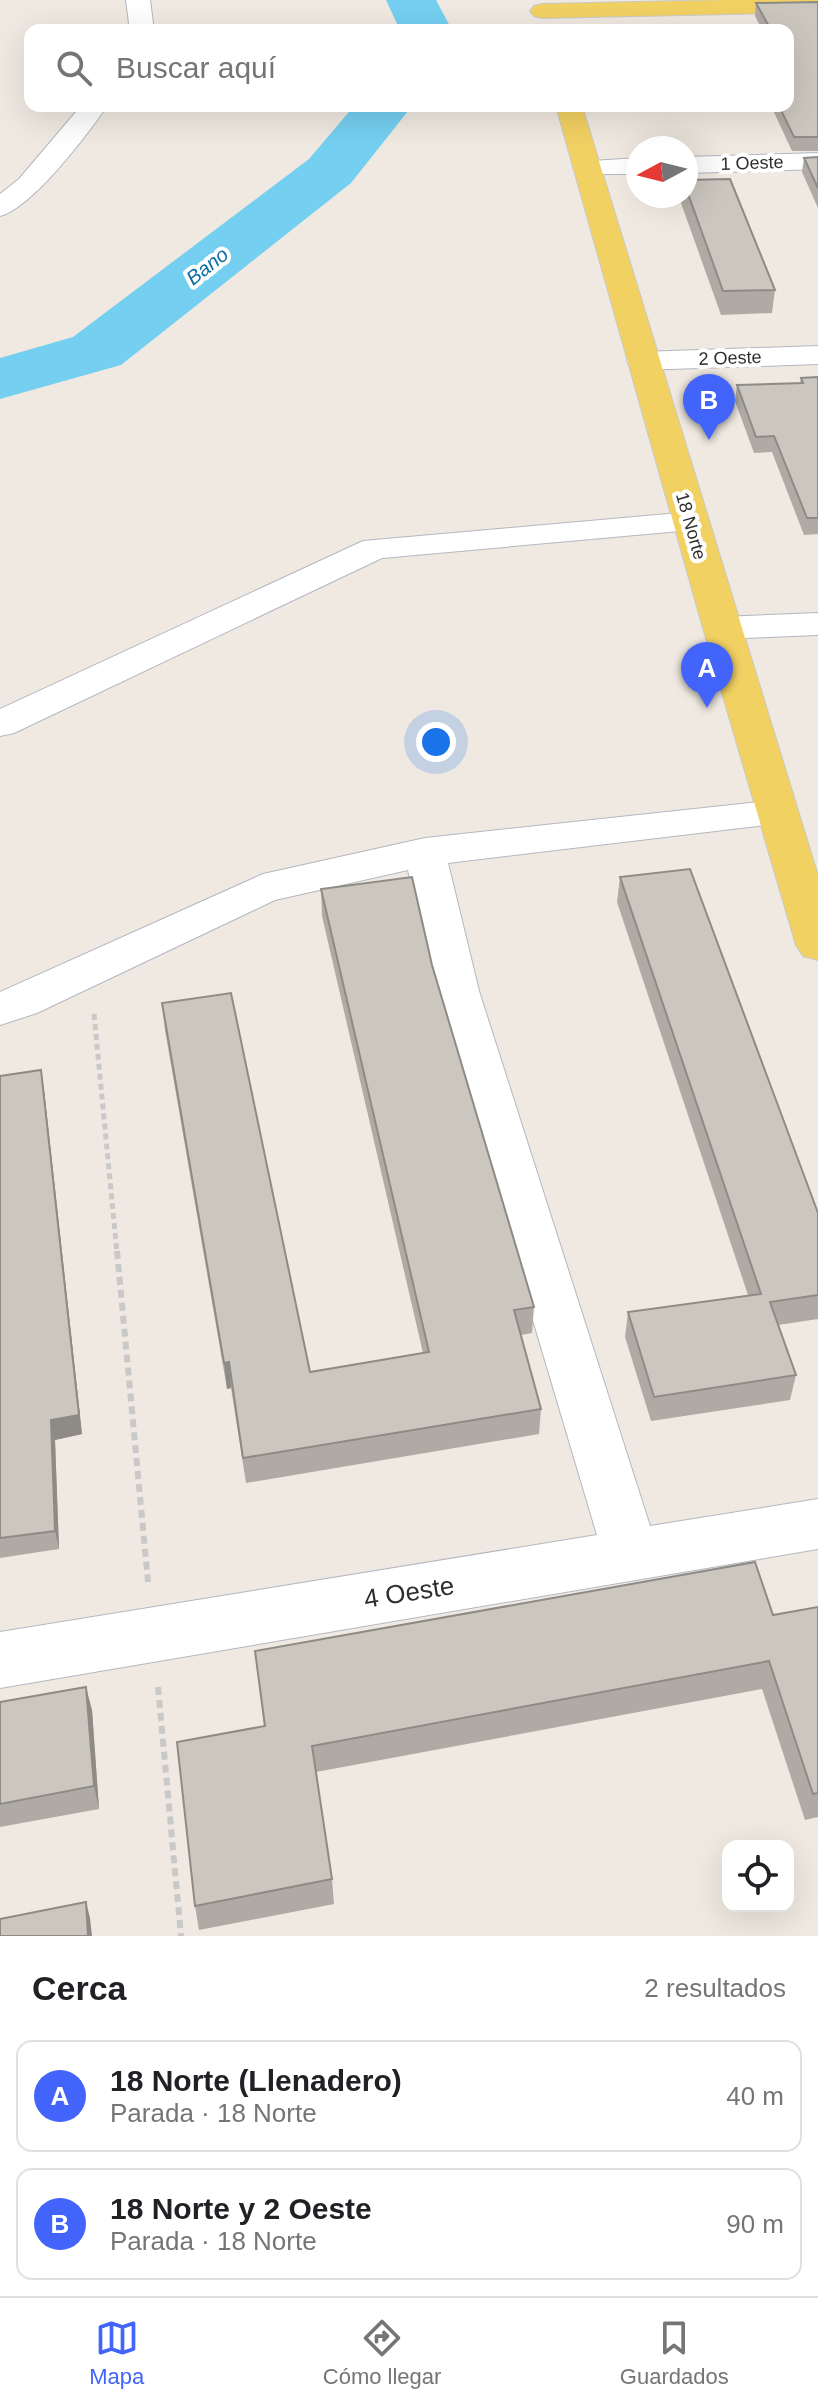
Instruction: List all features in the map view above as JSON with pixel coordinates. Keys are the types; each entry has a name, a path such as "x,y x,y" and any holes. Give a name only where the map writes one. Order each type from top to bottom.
{"main road":[{"path":"544,16 818,5"},
{"path":"544,16 818,19"},
{"name":"18 Norte","path":"571,112 721,628 818,945"}],"street":[{"path":"138,0 141,24"},
{"path":"0,208 29,185 89,112"},
{"name":"1 Oeste","path":"698,165 818,161"},
{"path":"586,168 626,166"},
{"name":"2 Oeste","path":"642,361 818,355"},
{"path":"0,724 375,548 690,522"},
{"path":"721,628 818,624"},
{"path":"0,1009 263,888 425,852 777,813"},
{"path":"425,852 457,991 631,1555"},
{"name":"4 Oeste","path":"0,1660 818,1524"}],"path":[{"path":"90,970 181,1936"}],"building":[{"path":"818,2 818,137 794,137 782,112 794,112 794,24 768,24 756,3"},
{"path":"818,157 818,188 804,158"},
{"path":"730,179 775,290 723,291 693,208 698,208 698,180"},
{"path":"818,377 818,518 807,518 774,436 756,437 737,385 803,383 801,378"},
{"path":"690,869 818,1213 818,1295 770,1302 796,1375 654,1397 628,1312 761,1294 620,877"},
{"path":"412,877 432,965 534,1307 514,1310 541,1409 243,1458 229,1362 224,1363 162,1003 231,993 310,1372 429,1352 321,889"},
{"path":"41,1070 79,1415 51,1420 55,1531 0,1538 0,1076"},
{"path":"755,1562 773,1615 818,1607 818,1793 813,1794 769,1661 312,1746 332,1879 195,1906 177,1742 265,1726 255,1651"},
{"path":"86,1687 94,1786 0,1804 0,1702"},
{"path":"86,1902 88,1936 0,1936 0,1919"}],"waterway":[{"name":"Bano","path":"411,0 423,24"},
{"name":"Bano","path":"0,379 97,351 330,171 379,112"}],"place":[{"name":"18 Norte y 2 Oeste","path":"709,440"},
{"name":"18 Norte (Llenadero)","path":"707,708"}]}
